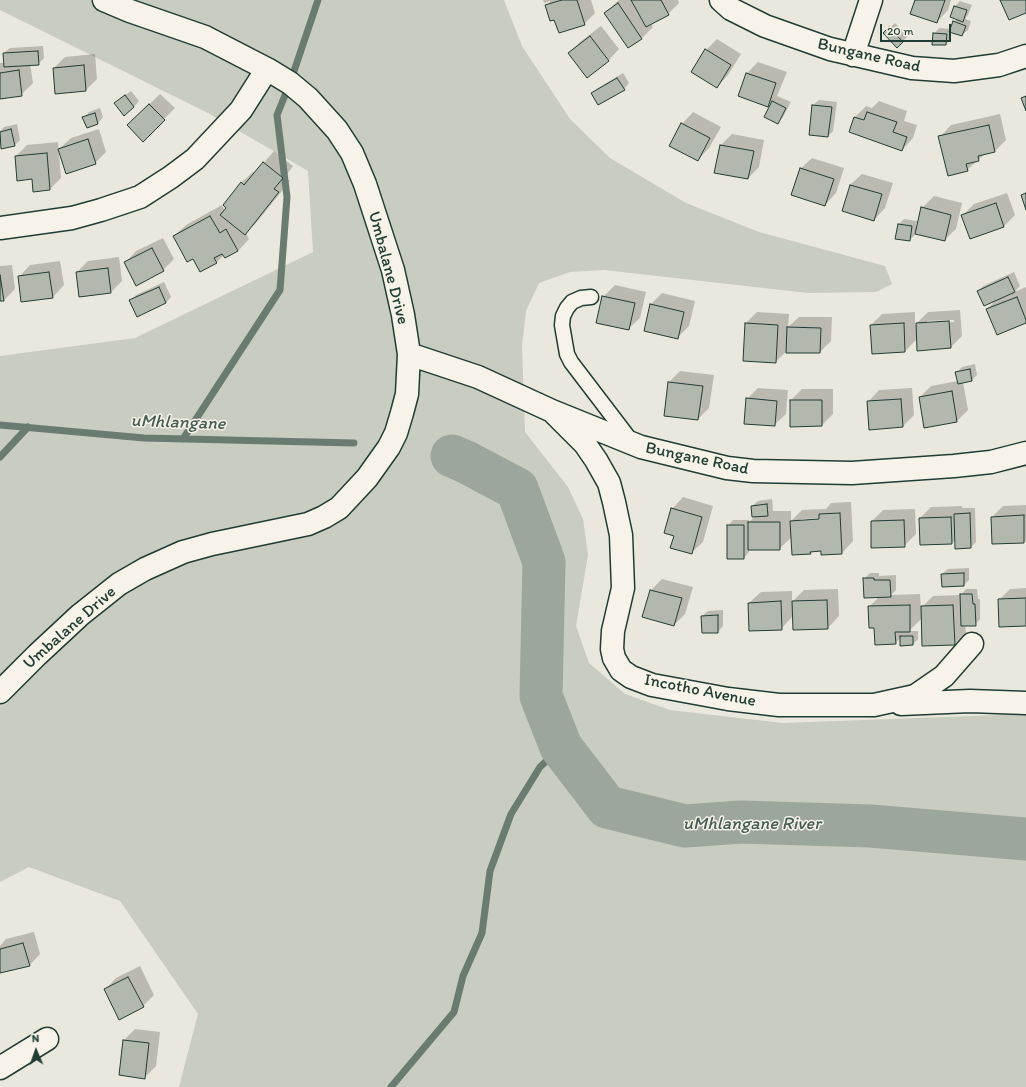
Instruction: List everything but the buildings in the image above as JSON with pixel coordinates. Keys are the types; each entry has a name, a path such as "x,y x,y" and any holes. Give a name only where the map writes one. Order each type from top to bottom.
{"street":[{"name":"Umbalane Drive","path":"0,692 80,615 119,584 145,569 183,552 212,544 308,524 339,508 367,478 389,447 396,433 407,394 409,354 403,315 393,270 365,184 352,153 337,130 308,98 290,83 267,69 205,37 130,11 104,0"},
{"name":"Bungane Road","path":"721,0 731,9 765,26 830,49 912,68 954,71 998,65 1026,56"},
{"path":"853,55 871,0"},
{"path":"0,228 72,218 140,197 195,159 241,110 267,69"},
{"name":"Bungane Road","path":"409,354 478,377 552,411 633,444 726,468 753,471 852,473 991,462 1026,453"},
{"name":"Incotho Avenue","path":"552,411 585,444 609,483 621,535 622,588 613,631 612,649 614,658 621,670 631,677 652,685 728,699 779,705 874,705 915,696 944,676 972,644"},
{"path":"874,705 970,702 1026,703"},
{"path":"0,1068 47,1039"}],"lane":[{"path":"591,297 581,298 572,302 563,316 562,325 567,354 571,362 633,444"}],"shaded area":[{"path":"0,0 504,0 522,46 570,119 610,158 686,203 759,232 885,266 892,284 876,292 808,293 604,270 570,272 539,283 526,311 522,346 525,432 568,487 583,519 588,555 576,626 589,663 625,694 670,710 783,723 1026,714 1026,1087 179,1087 198,1014 120,901 29,867 0,882 0,356 135,338 313,252 308,171 208,113 0,10"}],"waterway":[{"path":"183,439 280,290 287,197 277,115 290,83 318,0"},
{"name":"uMhlangane","path":"0,425 144,438 354,443"},
{"path":"0,457 28,427"},
{"name":"uMhlangane River","path":"452,456 517,489 544,562 541,696 561,747 607,807 685,826 741,822 870,826 1026,839"},
{"path":"391,1087 454,1012 463,976 482,933 490,871 511,814 540,767 561,747"}]}
